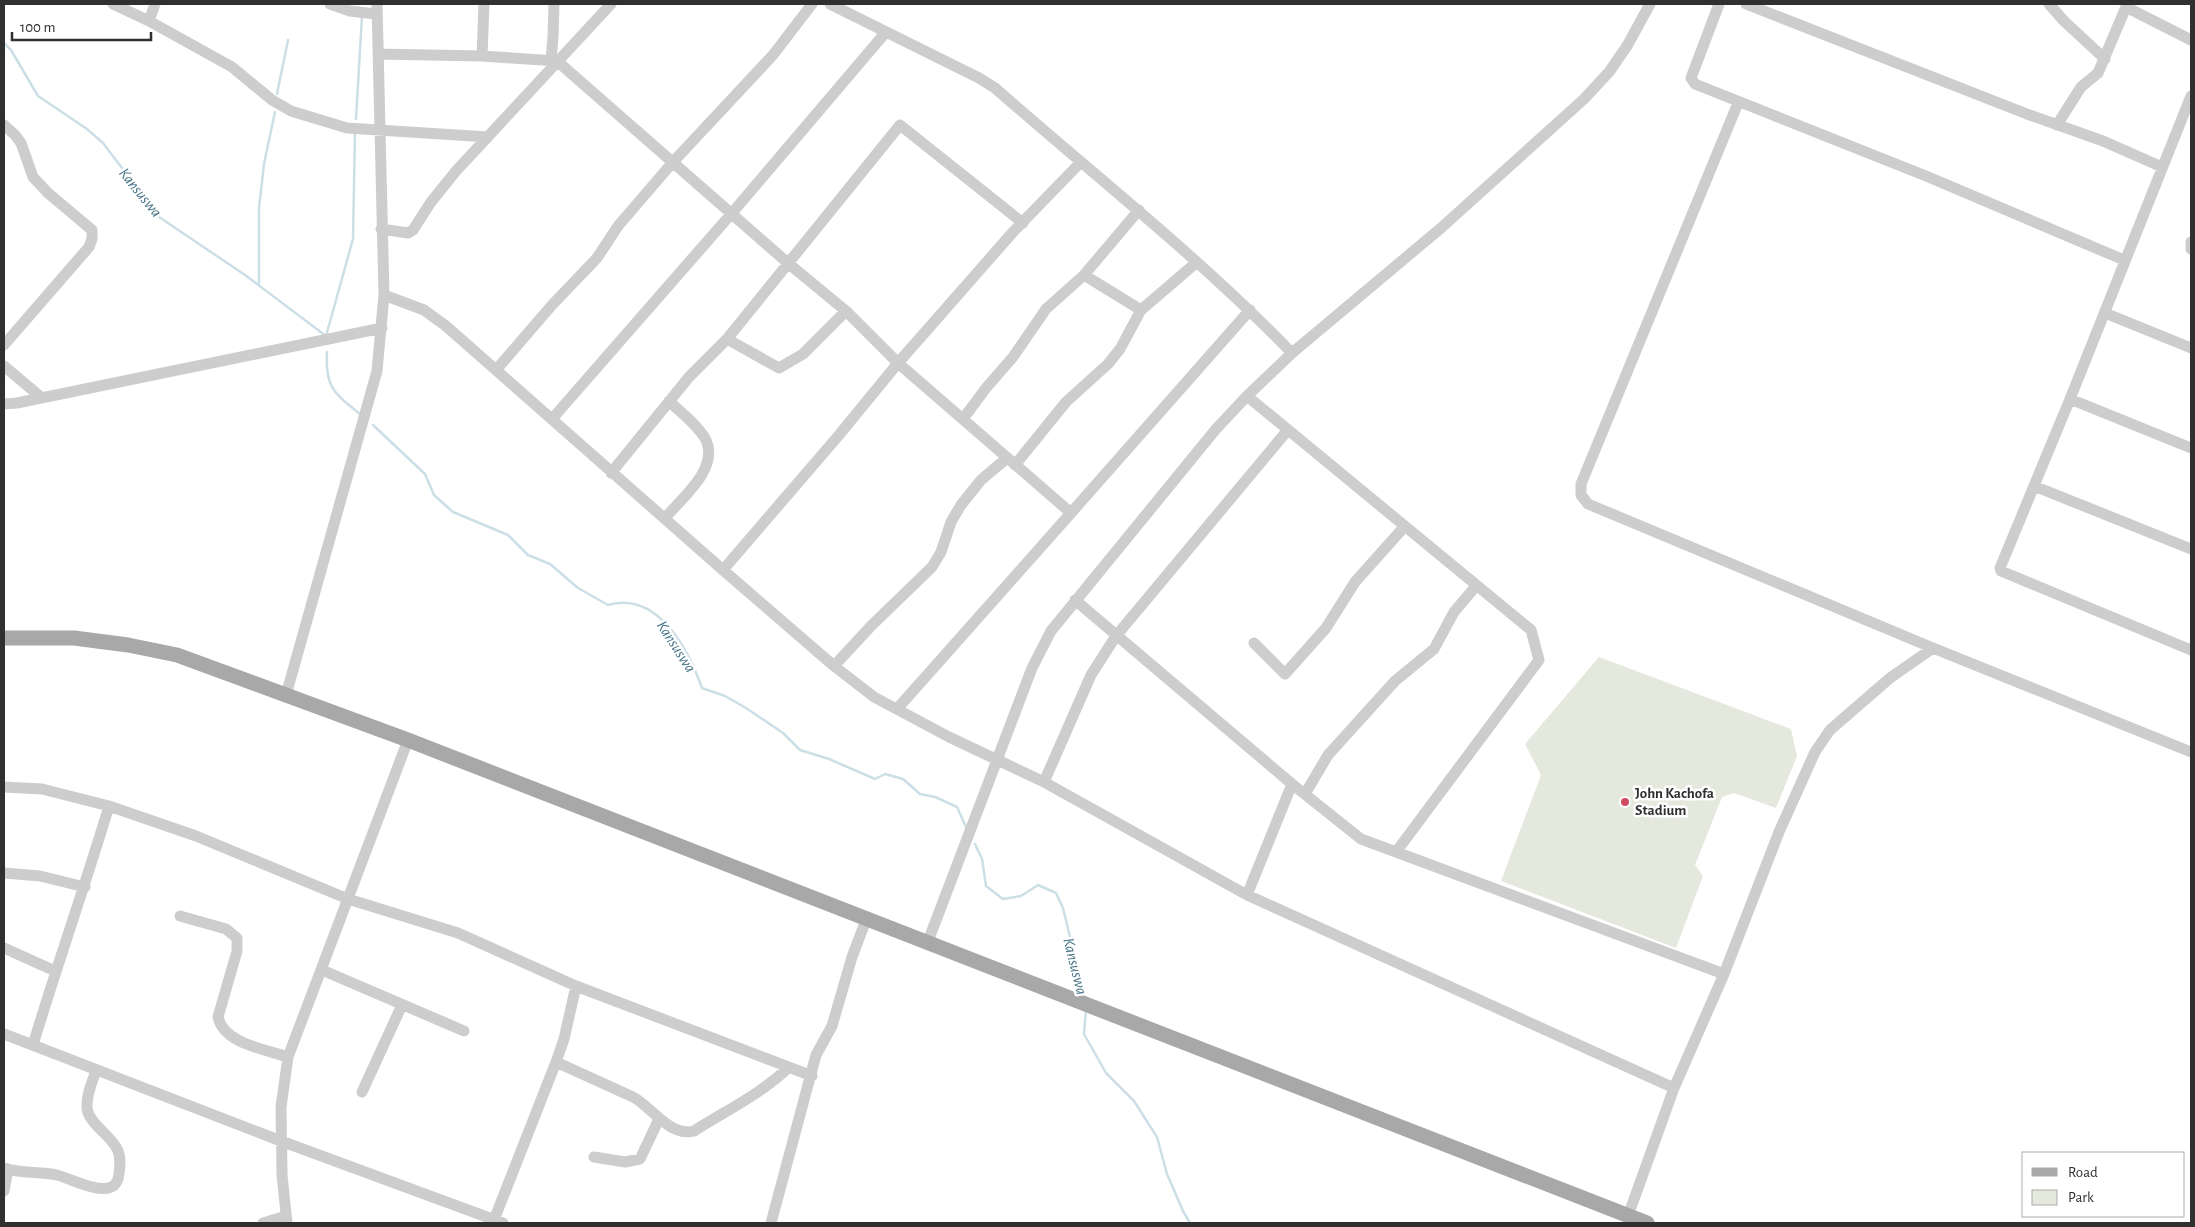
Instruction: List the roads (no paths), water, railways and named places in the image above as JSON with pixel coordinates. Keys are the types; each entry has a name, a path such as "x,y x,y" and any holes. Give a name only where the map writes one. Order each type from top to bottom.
{"main road":[{"path":"4,638 74,638 177,655 408,740 1076,1002 1107,1012 1629,1220 1647,1223"}],"street":[{"path":"113,4 149,21 232,67 272,100 291,111 347,128 488,137"},
{"path":"149,21 155,4"},
{"path":"286,695 377,372 382,328 384,295 376,9 350,11 330,4"},
{"path":"482,56 484,4"},
{"path":"554,4 554,61"},
{"path":"381,228 411,232 444,186 554,61 611,4"},
{"path":"496,370 543,315 597,258 618,226 673,162 767,61 812,4"},
{"path":"830,4 979,78 995,88 1197,262 1250,310 1292,353"},
{"path":"927,944 1042,648 1051,631 1216,429 1247,396 1292,353 1441,228 1584,99 1609,72 1627,46 1650,4"},
{"path":"1719,4 1691,78 1695,84 1738,103 1926,176 2124,260"},
{"path":"1746,4 2057,125 2103,141 2162,167"},
{"path":"2049,4 2064,21 2105,59"},
{"path":"2057,125 2081,87 2098,73 2127,6 2191,40"},
{"path":"552,419 732,213 886,32"},
{"path":"378,54 482,56 554,61 846,311 898,363 1071,513"},
{"path":"2191,96 2124,260 2105,313 2000,568 2001,571 2191,650"},
{"path":"1738,103 1585,474 1581,484 1581,495 1588,504 1933,648 2191,752"},
{"path":"4,125 15,134 21,143 32,176 48,193 92,230 92,239 88,247 4,346"},
{"path":"612,473 669,401 701,364 727,340 900,125 1023,223"},
{"path":"723,570 898,363 1023,223 1080,163"},
{"path":"963,420 986,388 1013,357 1046,309 1084,275 1138,210"},
{"path":"2191,242 2191,249"},
{"path":"834,666 871,626 932,567 941,552 951,522 961,505 981,480 1011,462 1066,402 1108,364 1120,349 1141,310 1197,262"},
{"path":"1084,275 1141,310"},
{"path":"384,295 424,310 434,316 865,692 998,761 1044,782 1247,895 1674,1088"},
{"path":"897,710 1250,310"},
{"path":"727,340 779,368 810,348 846,311"},
{"path":"2105,313 2191,348"},
{"path":"4,404 42,398 382,328"},
{"path":"4,366 42,398"},
{"path":"1247,396 1287,431 1531,630 1539,660 1396,852"},
{"path":"2070,398 2191,448"},
{"path":"665,518 702,474 709,453 706,440 693,424 669,401"},
{"path":"1044,782 1091,675 1116,636 1287,431"},
{"path":"2034,486 2191,549"},
{"path":"1254,643 1285,674 1326,628 1355,582 1405,526"},
{"path":"1305,794 1328,755 1395,681 1434,649 1454,612 1476,586"},
{"path":"1075,600 1292,784 1361,839 1724,974"},
{"path":"1629,1220 1674,1088 1724,974 1780,832 1822,741 1830,730 1890,678 1933,648"},
{"path":"263,1223 286,1220 282,1175 281,1107 288,1057 408,740"},
{"path":"1247,895 1292,784"},
{"path":"4,787 42,790 110,806 196,836 348,900 458,933 576,986 812,1076"},
{"path":"34,1045 55,971 85,888 110,806"},
{"path":"4,873 40,876 85,888"},
{"path":"180,916 226,929 238,938 237,951 218,1017 220,1026 225,1032 238,1040 288,1057"},
{"path":"771,1223 812,1076 816,1055 832,1026 852,957 866,920"},
{"path":"4,948 55,971"},
{"path":"322,970 402,1006 464,1031"},
{"path":"4,1034 96,1071 499,1222 564,1039 576,986"},
{"path":"362,1092 402,1006"},
{"path":"556,1062 633,1097 642,1102 659,1119 687,1132 694,1131 770,1084 789,1067"},
{"path":"4,1191 6,1168 58,1175 100,1189 109,1188 115,1184 119,1177 120,1153 115,1144 93,1120 87,1110 87,1098 96,1071"},
{"path":"594,1157 625,1162 640,1159 659,1119"}],"waterway":[{"path":"356,119 362,16"},
{"path":"277,94 288,40"},
{"name":"Kansuswa","path":"4,43 11,50 38,96 87,129 103,143 159,217 245,275 326,336 353,239 355,133"},
{"path":"259,284 259,208 264,164 275,112"},
{"name":"Kansuswa","path":"327,352 328,374 333,389 360,414"},
{"name":"Kansuswa","path":"373,425 425,474 434,495 453,512 508,535 528,555 550,564 578,588 608,605 626,603 642,607 656,615 679,641 702,688 725,696 746,708 783,733 800,750 829,759 875,779 885,774 903,779 920,794 935,797 957,807 966,827"},
{"name":"Kansuswa","path":"975,844 982,859 986,886 1003,899 1021,896 1038,885 1056,893 1063,908 1085,999"},
{"name":"Kansuswa","path":"1086,1009 1084,1034 1106,1073 1134,1101 1157,1137 1167,1174 1190,1223"}],"place":[{"name":"John Kachofa Stadium","path":"1625,802"}]}
